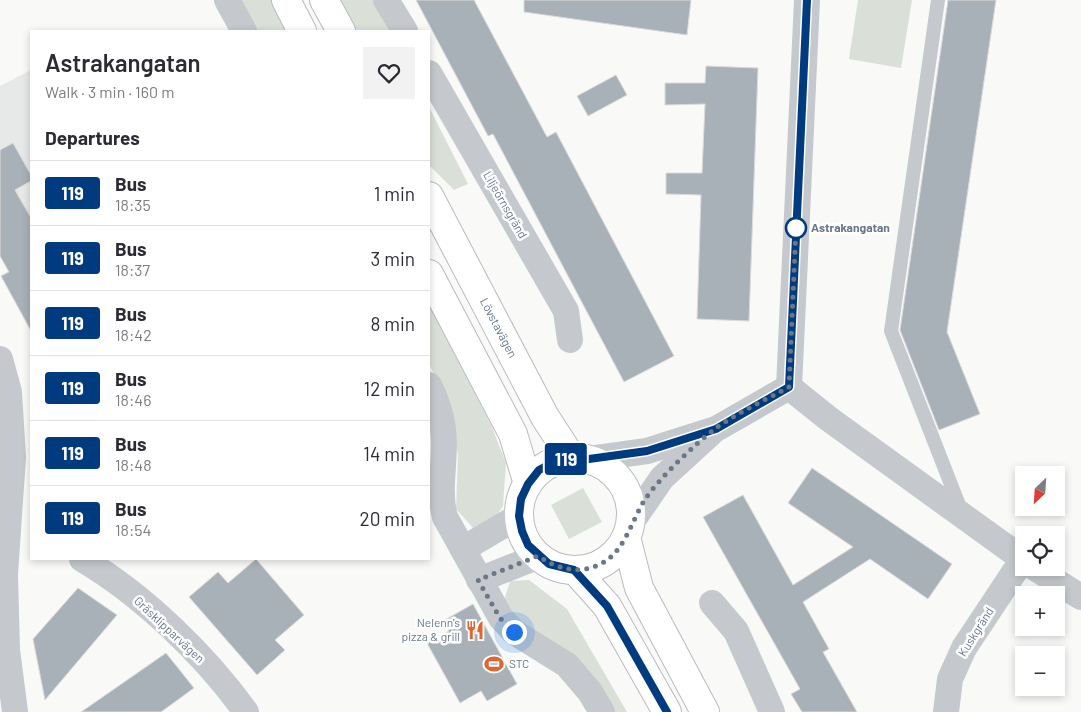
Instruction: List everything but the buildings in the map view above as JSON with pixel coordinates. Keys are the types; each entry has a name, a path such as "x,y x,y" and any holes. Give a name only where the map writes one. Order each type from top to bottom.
{"street":[{"path":"227,0 243,30"},
{"path":"286,0 301,30"},
{"path":"324,0 340,30"},
{"path":"386,0 403,30"},
{"path":"789,387 807,0"},
{"name":"Liljeörnsgränd","path":"430,75 566,311 570,340"},
{"name":"Lövstavägen","path":"430,198 545,417 580,458 606,466 620,479 628,493 631,508 629,530 639,588 705,712"},
{"path":"430,276 512,434 528,484"},
{"path":"0,359 9,392 20,531 5,574 7,650 16,712"},
{"path":"430,387 437,401 444,430 440,501 445,517 478,580 500,618 514,632 567,665 590,692 602,712"},
{"path":"716,429 662,478 614,555 596,566 574,570 549,564 528,545 522,531 519,516 521,499 528,484 539,470 554,462 647,451 716,429 789,387"},
{"path":"789,387 828,419 1015,554"},
{"path":"463,549 519,516"},
{"path":"478,580 538,556"},
{"name":"Gräsklipparvägen","path":"83,560 153,611 196,652 246,712"},
{"path":"574,570 607,606 668,712"},
{"name":"Kuskgränd","path":"946,712 950,680 964,648 1015,572"},
{"path":"1048,576 1081,597"},
{"path":"712,603 736,631 772,712"}],"lane":[{"path":"938,0 891,331 964,516"}],"shaded area":[{"path":"237,0 271,0 286,30 253,30"},
{"path":"340,0 375,0 390,30 355,30"},
{"path":"858,0 912,0 901,68 849,59"},
{"path":"30,71 30,310 22,314 1,276 8,271 0,256 0,86"},
{"path":"430,109 468,184 454,190 430,166"},
{"path":"430,307 491,425 506,463 503,506 493,521 474,529 456,509 458,455 448,401 430,366"},
{"path":"583,488 602,522 569,539 551,505"},
{"path":"529,580 567,609 627,712 610,712 515,618 504,601 510,581"}],"bus line":[{"name":"119","path":"667,712 607,606 574,570 549,564 528,545 522,531 519,516 521,499 528,484 539,470 554,462 571,457 589,459 623,456 647,451 716,429 789,387 807,0"}],"place":[{"name":"Astrakangatan","path":"796,228"},
{"name":"Nelenn's pizza & grill","path":"475,630"},
{"name":"STC","path":"494,664"}],"route":[{"path":"514,632 500,618 478,580 538,556 549,564 574,570 596,566 614,555 626,537 631,523 645,499 662,478 716,429 789,387 796,228"}]}
